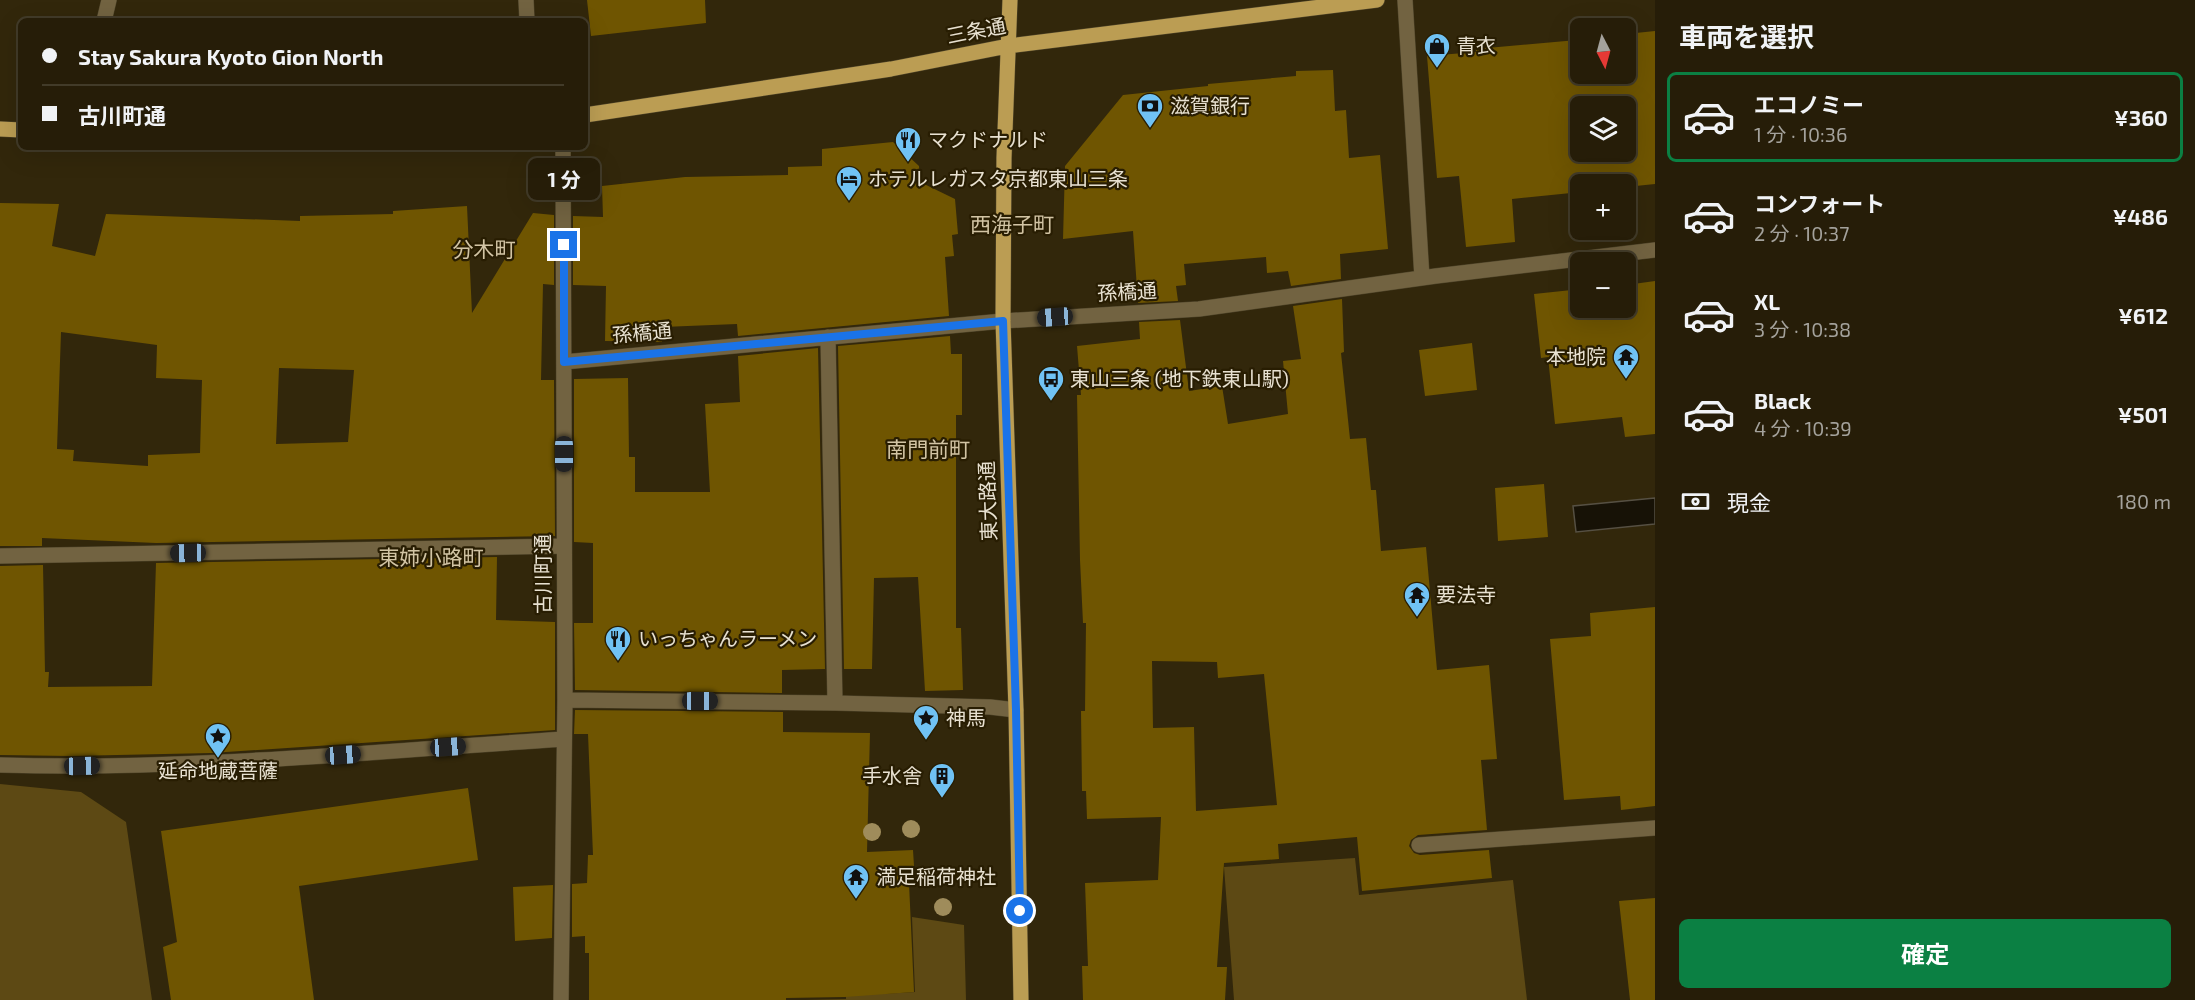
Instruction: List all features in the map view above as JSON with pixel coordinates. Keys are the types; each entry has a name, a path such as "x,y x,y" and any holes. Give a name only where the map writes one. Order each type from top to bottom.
{"main road":[{"name":"東大路通","path":"1010,0 1003,321 1016,710 1022,1000"},
{"name":"三条通","path":"588,115 891,69 1008,46 1377,0"},
{"path":"0,129 18,129"}],"street":[{"path":"105,18 109,0"},
{"path":"526,0 527,18"},
{"path":"1405,0 1422,278"},
{"name":"古川町通","path":"561,1000 565,700 563,150"},
{"name":"孫橋通","path":"564,362 1003,321 1199,309 1422,278 1655,250"},
{"path":"828,337 836,703"},
{"path":"0,556 564,546"},
{"path":"565,700 836,703 990,707 1016,710"},
{"path":"0,765 59,767 224,763 564,739"},
{"path":"1419,845 1655,828"}],"shaded area":[{"path":"1655,498 1655,524 1576,532 1573,506"},
{"path":"0,784 81,792 126,822 152,1000 0,1000"},
{"path":"1355,858 1359,895 1513,880 1527,1000 1234,1000 1224,867"},
{"path":"912,917 964,925 966,1000 804,1000 846,999 846,972 882,994 915,992"}],"building":[{"path":"587,0 705,0 706,23 591,36"},
{"path":"1655,31 1655,184 1636,186 1636,174 1570,174 1570,193 1512,199 1515,242 1466,247 1459,176 1437,178 1427,56 1476,52 1476,49 1570,41 1570,84 1636,84 1636,33"},
{"path":"1333,70 1335,111 1346,110 1349,158 1380,155 1388,249 1340,254 1341,279 1291,286 1288,271 1267,273 1266,257 1184,264 1186,285 1176,286 1178,301 1138,303 1133,231 1063,239 1065,166 1123,95 1296,76 1296,71"},
{"path":"893,142 919,166 920,182 955,199 958,234 952,235 954,256 945,257 949,316 738,336 737,324 663,327 662,342 605,341 606,286 573,285 573,216 603,217 602,186 685,177 788,175 788,167 822,166 822,149"},
{"path":"0,203 59,204 52,246 95,256 106,214 300,221 300,216 393,214 393,211 467,206 472,313 533,213 554,215 554,285 543,284 541,380 554,380 555,536 156,543 42,538 42,546 0,546","holes":["61,332 157,345 156,378 202,380 200,453 148,455 148,466 73,461 74,450 57,449","279,368 354,370 348,442 276,444"]},
{"path":"1655,281 1655,434 1625,437 1622,417 1555,424 1548,357 1541,358 1534,294 1570,290 1570,318 1636,318 1636,284"},
{"path":"1342,299 1344,352 1341,353 1350,439 1366,438 1371,490 1376,490 1381,551 1426,547 1437,670 1489,665 1497,759 1481,760 1487,830 1418,835 1411,840 1409,846 1414,853 1420,855 1489,850 1492,878 1362,891 1357,837 1278,844 1279,859 1224,863 1217,967 1227,967 1225,1000 1083,1000 1082,966 1088,966 1085,883 1158,880 1161,817 1087,819 1086,791 1082,791 1081,711 1085,711 1086,623 1083,623 1080,560 1077,395 1081,395 1077,346 1140,339 1139,322 1180,320 1189,391 1222,386 1228,424 1288,414 1283,361 1301,359 1293,306","holes":["1152,661 1217,662 1218,678 1264,674 1277,805 1196,811 1194,727 1153,728"]},
{"path":"950,336 951,354 962,354 962,415 956,415 956,628 961,628 963,690 925,691 918,577 874,578 872,669 844,669 838,346"},
{"path":"1472,343 1477,390 1425,396 1419,350"},
{"path":"818,348 825,669 782,670 782,693 575,690 574,623 593,623 593,543 574,542 574,379 628,378 629,457 635,457 635,492 710,492 705,404 740,402 738,356"},
{"path":"1544,484 1548,537 1498,541 1495,488"},
{"path":"497,557 496,620 555,622 555,730 211,753 0,755 0,566 43,565 45,672 49,672 48,687 152,686 156,563"},
{"path":"1655,607 1655,806 1621,810 1620,796 1564,800 1550,639 1591,636 1590,613"},
{"path":"575,710 783,712 783,732 870,733 867,852 913,850 915,882 909,883 914,992 786,998 786,1000 589,1000 589,953 585,953 585,936 572,937 572,884 587,883 588,855 593,855 588,734 574,734"},
{"path":"468,788 478,860 299,886 314,1000 171,1000 163,947 177,942 161,831"},
{"path":"553,885 552,938 515,941 513,887"},
{"path":"1655,898 1655,1000 1630,1000 1619,901"}],"place":[{"name":"青衣","path":"1437,69"},
{"name":"滋賀銀行","path":"1150,129"},
{"name":"マクドナルド","path":"908,163"},
{"name":"ホテルレガスタ京都東山三条","path":"849,202"},
{"name":"本地院","path":"1626,380"},
{"name":"東山三条 (地下鉄東山駅)","path":"1051,402"},
{"name":"要法寺","path":"1417,618"},
{"name":"いっちゃんラーメン","path":"618,662"},
{"name":"神馬","path":"926,741"},
{"name":"延命地蔵菩薩","path":"218,759"},
{"name":"手水舎","path":"942,799"},
{"name":"満足稲荷神社","path":"856,900"}],"district":[{"name":"西海子町","path":"1012,225"},
{"name":"分木町","path":"484,250"},
{"name":"南門前町","path":"928,450"},
{"name":"東姉小路町","path":"431,558"}],"route":[{"path":"564,245 564,362 1003,321 1020,911"}]}
